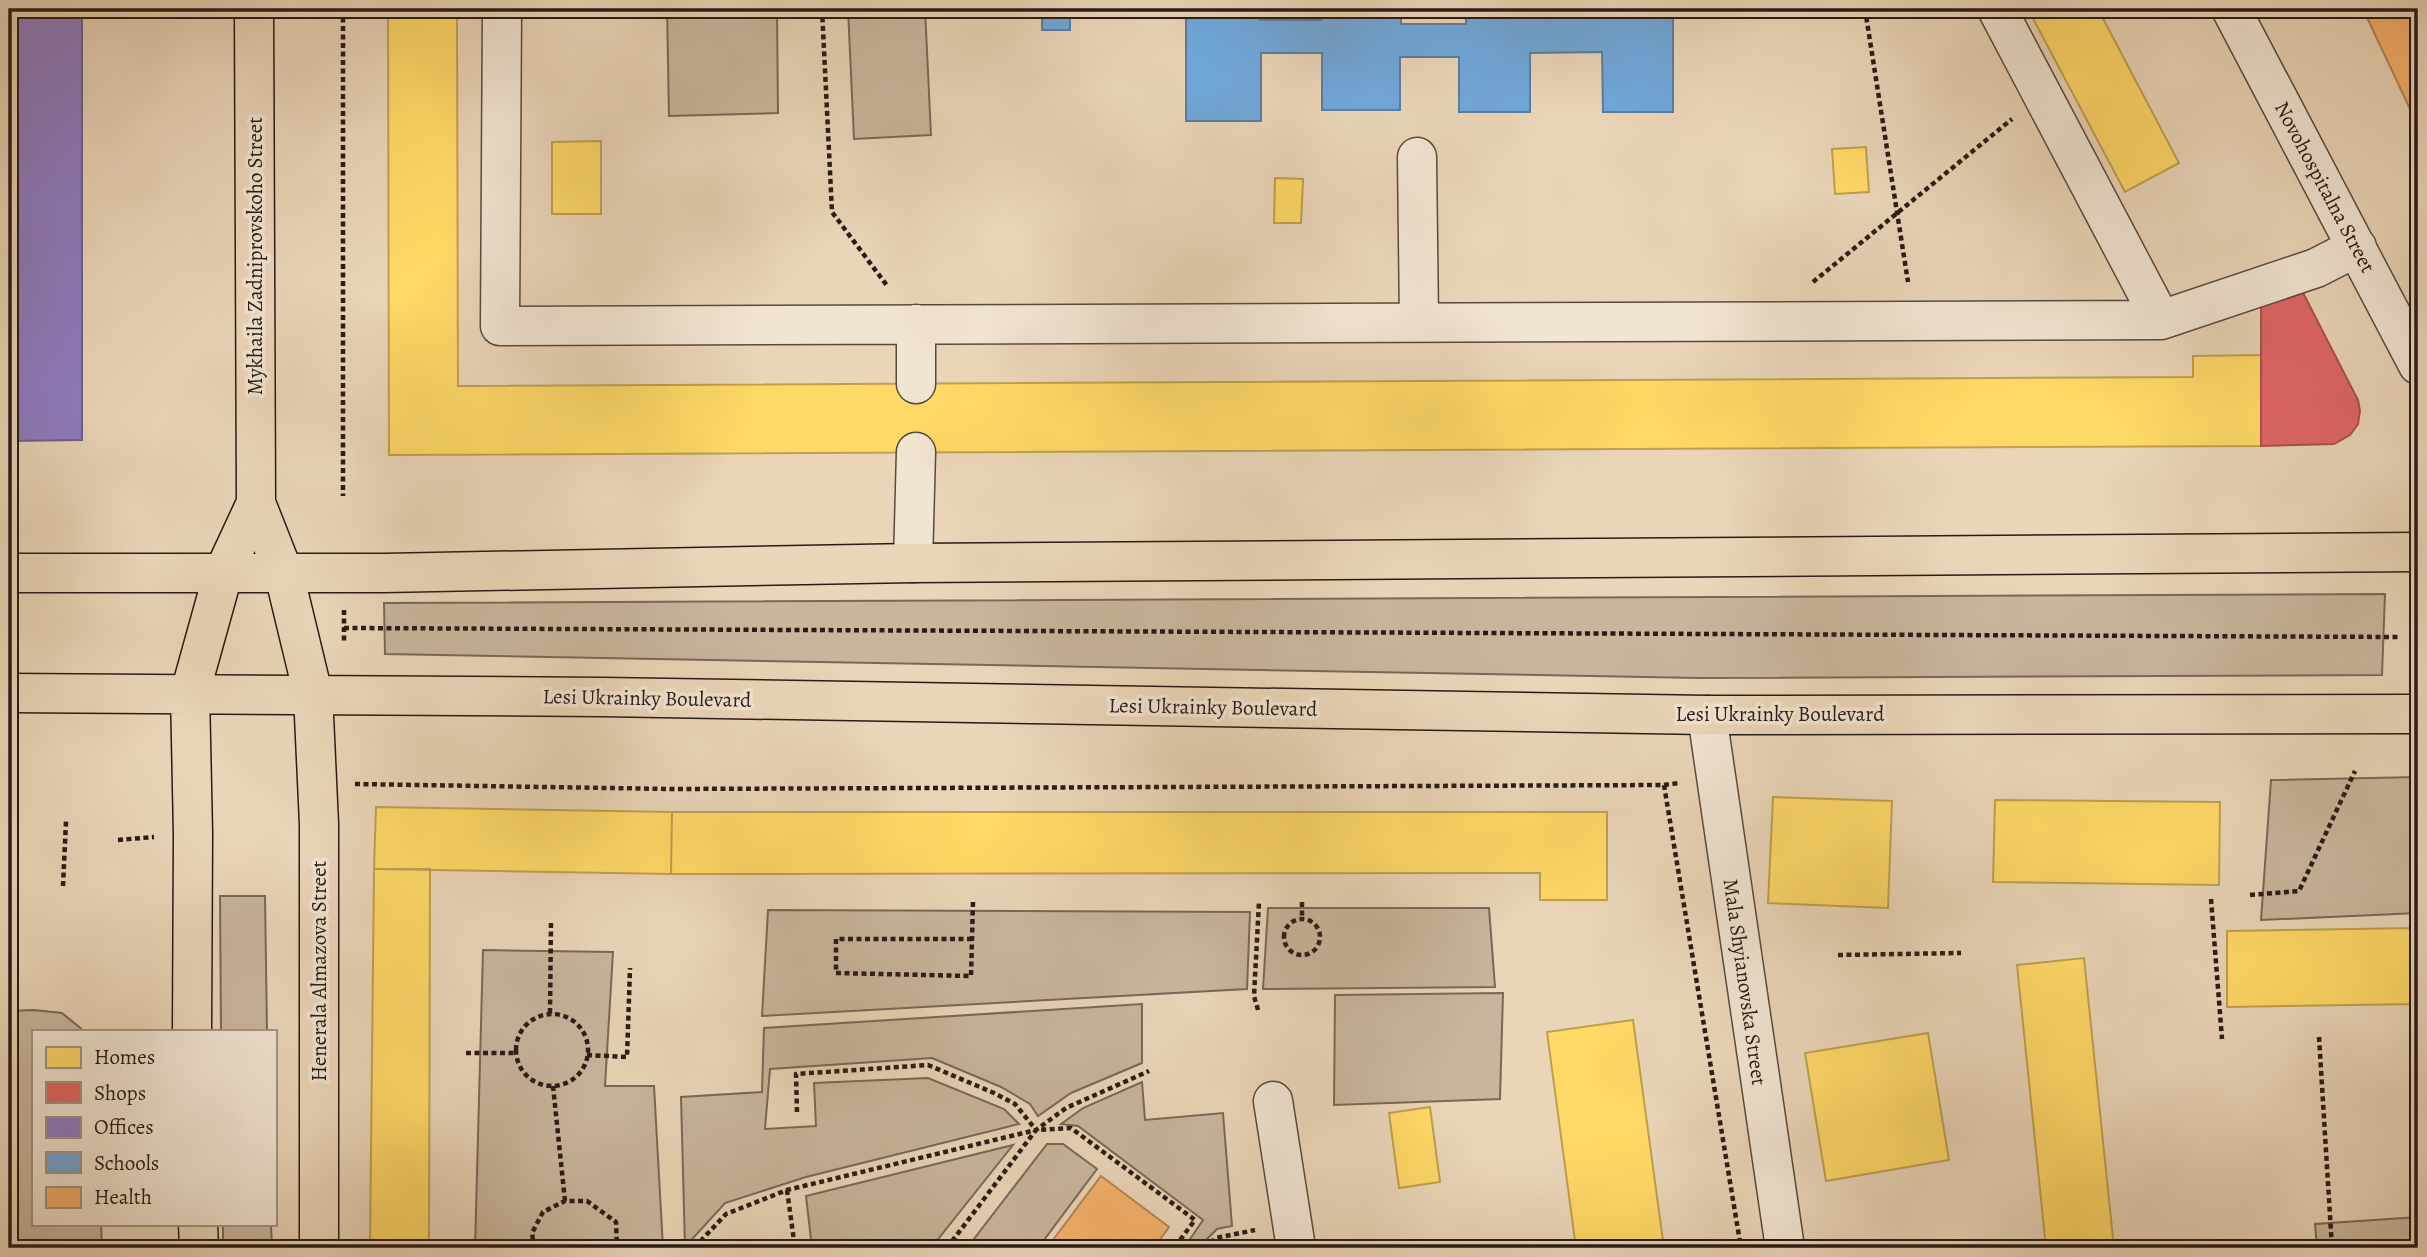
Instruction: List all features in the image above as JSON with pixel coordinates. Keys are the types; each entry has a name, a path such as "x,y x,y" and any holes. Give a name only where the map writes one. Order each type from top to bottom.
{"main road":[{"name":"Mykhaila Zadniprovskoho Street","path":"254,9 256,503 284,574"},
{"name":"Mykhaila Zadniprovskoho Street","path":"190,693 223,574 256,503"},
{"path":"9,573 284,574 913,564 2418,552"},
{"name":"Henerala Almazova Street","path":"284,574 313,694 319,824 319,1248"},
{"name":"Lesi Ukrainky Boulevard","path":"9,693 695,698 1707,715 2418,714"},
{"path":"190,693 193,834 192,1030"},
{"path":"198,1226 199,1248"}],"street":[{"path":"502,9 500,326 2161,320 2316,268 2357,247"},
{"path":"1997,9 2161,320"},
{"name":"Novohospitalna Street","path":"2231,9 2418,365"},
{"path":"1417,157 1419,322"},
{"path":"916,324 916,384"},
{"path":"913,564 916,452"},
{"name":"Mala Shyianovska Street","path":"1707,715 1785,1248"},
{"path":"1273,1101 1296,1248"}],"path":[{"path":"343,9 343,496"},
{"path":"822,9 832,212 916,324"},
{"path":"1866,9 1914,320"},
{"path":"1765,321 2042,93"},
{"path":"344,609 344,647"},
{"path":"344,628 2399,637"},
{"path":"2250,895 2299,891 2355,771"},
{"path":"354,796 354,784 672,789 1664,785 1715,778"},
{"path":"1664,785 1741,1248"},
{"path":"63,886 66,821"},
{"path":"2211,899 2222,1039"},
{"path":"972,939 836,939 836,973 971,976 972,939 973,902"},
{"path":"1258,1010 1254,996 1259,902"},
{"path":"1302,902 1302,919"},
{"path":"1302,919 1318,927 1320,939 1315,950 1304,955 1291,952 1284,937 1289,925 1302,919"},
{"path":"550,1013 551,921"},
{"path":"1838,955 1961,953"},
{"path":"587,1055 627,1057 630,968"},
{"path":"550,1013 573,1021 583,1031 587,1042 584,1067 576,1077 553,1086 536,1083 526,1075 519,1065 516,1053 517,1040 527,1023 550,1013"},
{"path":"2319,1037 2332,1248"},
{"path":"466,1053 516,1053"},
{"path":"797,1112 796,1074 928,1065 1015,1104 1036,1130"},
{"path":"947,1248 1036,1130 1066,1108 1149,1071"},
{"path":"553,1086 565,1201"},
{"path":"696,1248 726,1213 787,1190 1036,1130 1071,1128 1195,1220 1174,1248"},
{"path":"787,1190 796,1248"},
{"path":"534,1248 532,1233 543,1212 565,1201 587,1201 616,1222 617,1248"},
{"path":"1159,1241 1166,1248"}],"shaded area":[{"path":"667,9 777,9 778,113 669,116"},
{"path":"848,9 925,9 931,135 854,139"},
{"path":"2385,594 2382,675 1698,678 385,654 384,603"},
{"path":"2418,777 2418,913 2261,920 2271,780"},
{"path":"220,896 265,896 267,1030 221,1030"},
{"path":"1268,908 1489,908 1495,987 1263,989"},
{"path":"768,910 1250,912 1247,989 762,1016"},
{"path":"483,950 613,952 605,1086 654,1086 663,1248 475,1248"},
{"path":"1503,993 1500,1099 1334,1105 1335,995"},
{"path":"1142,1004 1142,1063 1071,1093 1038,1116 1030,1104 1001,1087 932,1058 770,1069 765,1129 816,1126 814,1083 928,1078 1004,1109 1019,1124 806,1177 725,1203 685,1247 681,1097 762,1092 764,1028"},
{"path":"9,1011 62,1013 83,1030 32,1030 32,1226 101,1226 102,1248 9,1248"},
{"path":"1142,1082 1145,1120 1223,1113 1232,1226 1217,1229 1198,1248 1184,1248 1203,1220 1078,1126 1061,1124 1083,1108"},
{"path":"1047,1144 1063,1144 1097,1169 1038,1248 967,1248"},
{"path":"1013,1145 931,1248 812,1248 806,1196"},
{"path":"2418,1217 2418,1248 2317,1248 2315,1224"},
{"path":"223,1226 271,1226 272,1248 223,1248"}],"building: Homes":[{"path":"388,9 457,9 458,386 2193,377 2193,356 2261,355 2261,446 389,455"},
{"path":"2028,9 2098,9 2179,163 2125,192"},
{"path":"601,141 601,214 552,214 552,142"},
{"path":"1866,147 1869,192 1835,194 1832,149"},
{"path":"1275,178 1303,179 1301,223 1274,223"},
{"path":"1773,797 1892,801 1888,908 1768,903"},
{"path":"1995,800 2220,802 2219,885 1993,882"},
{"path":"376,807 672,812 671,874 374,869"},
{"path":"672,812 1607,812 1607,900 1540,900 1540,873 671,874"},
{"path":"374,869 430,869 429,1248 370,1248"},
{"path":"2418,928 2418,1004 2227,1007 2227,931"},
{"path":"2084,958 2114,1248 2046,1248 2017,965"},
{"path":"1633,1020 1664,1248 1576,1248 1547,1032"},
{"path":"1928,1033 1949,1160 1826,1181 1805,1053"},
{"path":"1430,1107 1440,1182 1399,1188 1389,1113"}],"building: Shops":[{"path":"2298,283 2358,400 2358,424 2350,435 2334,444 2261,446 2261,302"}],"building: Offices":[{"path":"9,9 82,9 82,440 9,441"}],"building: Schools":[{"path":"1042,9 1070,9 1070,30 1042,30"},
{"path":"1186,9 1260,9 1260,20 1321,20 1321,9 1401,9 1401,24 1466,24 1466,9 1673,9 1673,112 1603,112 1602,52 1530,53 1530,112 1459,112 1459,57 1400,57 1400,110 1322,110 1322,53 1261,53 1261,121 1186,121"}],"building: Health":[{"path":"2363,9 2418,9 2418,126"},
{"path":"1101,1176 1169,1227 1154,1248 1047,1248"}]}
